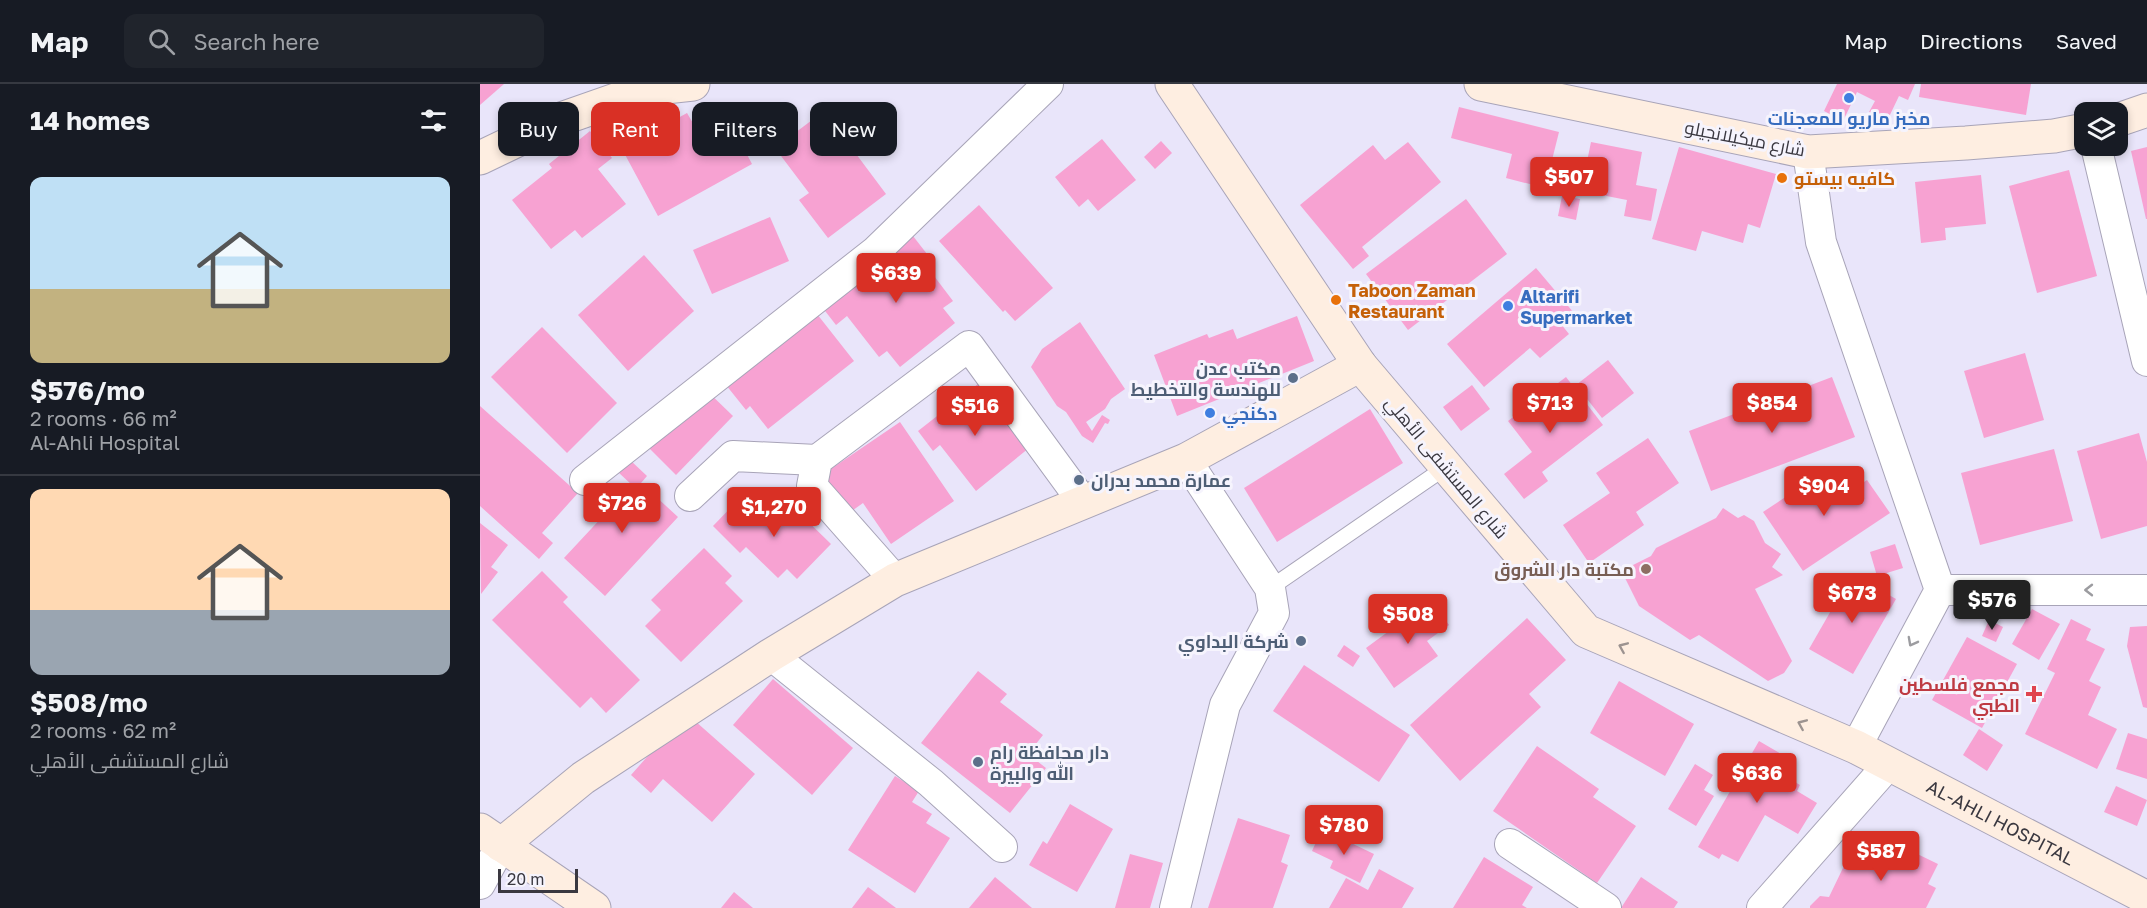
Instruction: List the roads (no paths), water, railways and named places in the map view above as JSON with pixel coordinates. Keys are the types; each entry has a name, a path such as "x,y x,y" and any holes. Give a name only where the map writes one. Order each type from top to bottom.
{"street":[{"path":"480,158 561,119 647,89 693,84"},
{"path":"585,480 876,250 1048,84"},
{"name":"شارع المستشفى الأهلي","path":"1172,84 1360,365 1586,631 1856,747"},
{"name":"شارع ميكيلانجيلو","path":"1481,84 1808,152 1966,143 2055,136 2074,132"},
{"path":"2128,117 2147,111"},
{"path":"1808,152 1821,242 1940,591 1856,747"},
{"path":"2098,156 2147,361"},
{"path":"690,496 733,456 817,460 969,346 1083,501"},
{"path":"480,884 490,838 771,656 895,580 1186,460 1360,365"},
{"path":"817,460 812,486 895,580"},
{"path":"1175,908 1226,705 1274,613 1270,588 1186,460"},
{"path":"1940,591 2147,590"},
{"path":"771,656 931,783 1002,847"},
{"name":"AL-AHLI HOSPITAL","path":"1856,747 2147,898"},
{"path":"1762,908 1889,764"},
{"path":"490,838 594,908"},
{"path":"1510,844 1606,908"}],"lane":[{"path":"1270,588 1446,467"}],"place":[{"name":"مخبز ماريو للمعجنات","path":"1849,98"},
{"name":"كافيه بيستو","path":"1782,178"},
{"name":"Taboon Zaman Restaurant","path":"1336,300"},
{"name":"Altarifi Supermarket","path":"1508,306"},
{"name":"مكتب عدن للهندسة والتخطيط","path":"1293,378"},
{"name":"دكنجي","path":"1210,413"},
{"name":"عمارة محمد بدران","path":"1079,480"},
{"name":"مكتبة دار الشروق","path":"1646,569"},
{"name":"شركة البداوي","path":"1301,641"},
{"name":"مجمع فلسطين الطبي","path":"2034,694"},
{"name":"دار محافظة رام الله والبيرة","path":"978,762"}]}
